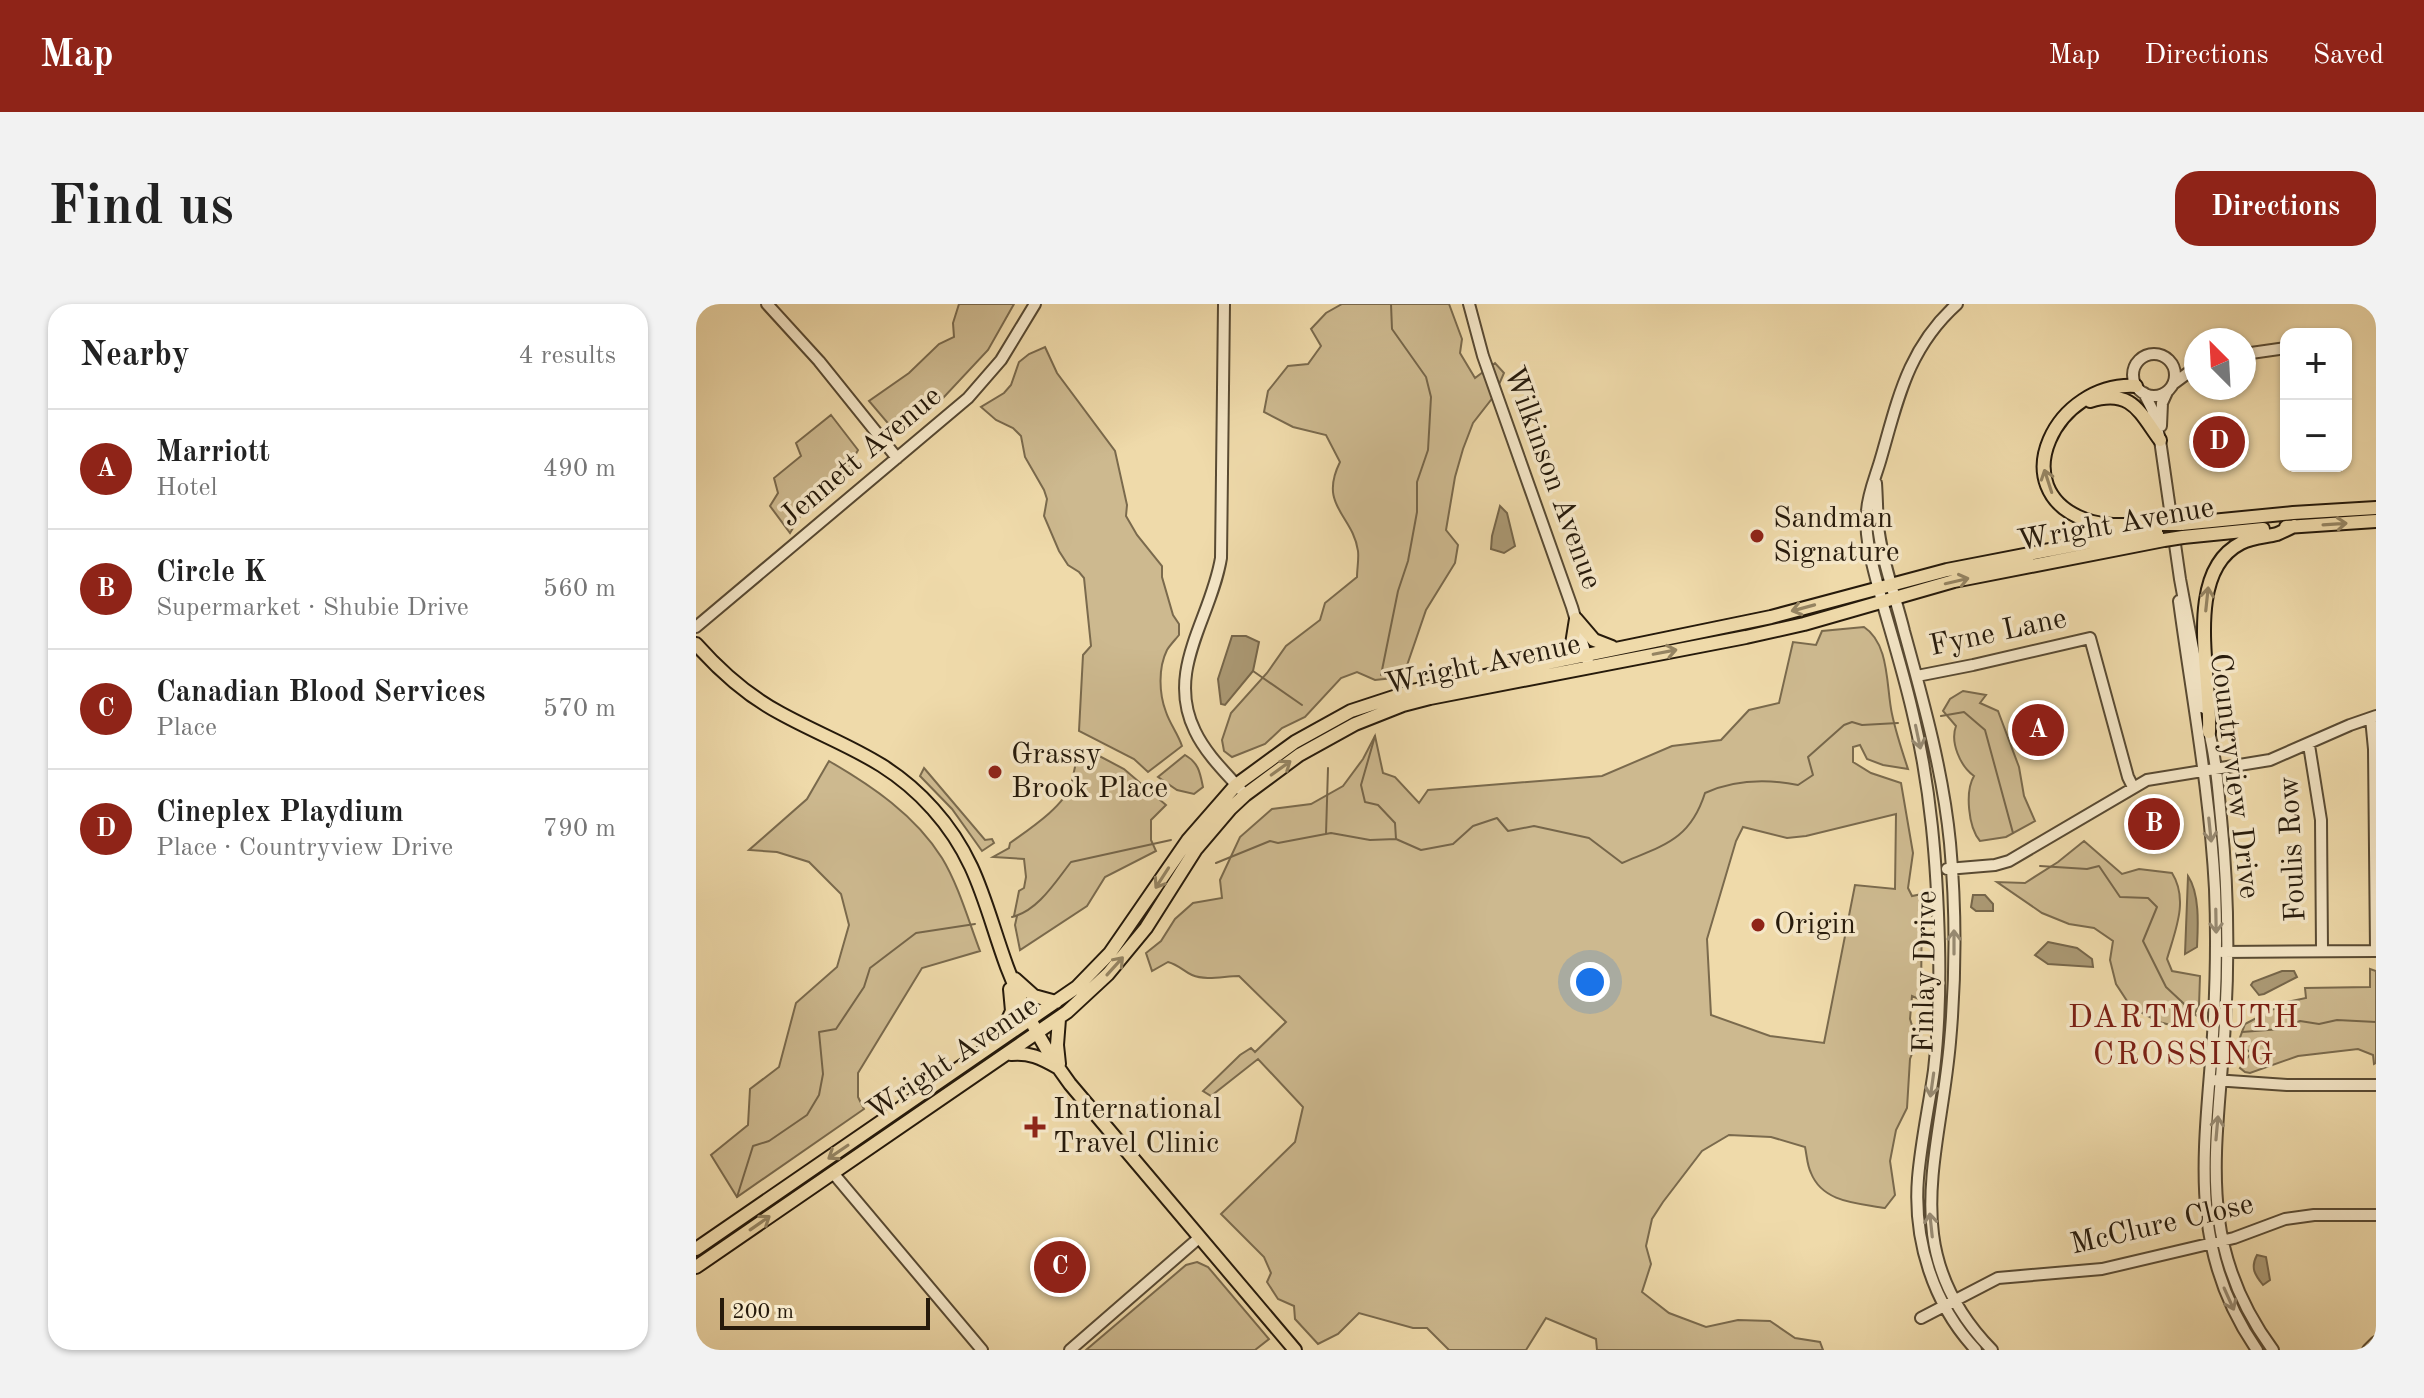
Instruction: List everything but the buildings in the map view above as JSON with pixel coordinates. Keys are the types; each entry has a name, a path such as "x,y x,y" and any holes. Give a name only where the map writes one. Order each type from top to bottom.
{"main road":[{"path":"2140,390 2118,386 2104,388 2076,405 2055,428 2049,440 2044,472 2055,499 2074,515 2098,524 2163,531"},
{"path":"2076,405 2097,399 2120,399 2140,410 2160,440"},
{"name":"Wright Avenue","path":"2182,531 2293,513 2376,508"},
{"name":"Wright Avenue","path":"696,1267 1059,1019 1096,986 1146,928 1196,849 1230,809 1240,790 1318,743 1376,715 1430,698 1804,624 1890,594 2163,531 2376,521"},
{"path":"2209,732 2205,658 2208,584 2226,552 2255,537 2277,534 2294,526"},
{"name":"Wright Avenue","path":"696,1249 1077,987 1110,953 1188,840 1295,742 1351,711 1412,691 1771,617 1878,587 1890,594"},
{"path":"1576,619 1594,640 1615,648"},
{"path":"1558,660 1572,644 1576,619"},
{"path":"696,644 719,668 758,699 879,762 927,802 951,831 972,865 1005,961 1030,1021 1060,1069 1295,1350"},
{"path":"1005,961 1014,978 1028,992 1040,999 1056,1002"},
{"path":"995,1045 1012,1011 1005,961"},
{"path":"1059,1019 1057,1045 1060,1069"},
{"path":"1006,1055 1022,1053 1038,1056 1060,1069"}],"street":[{"path":"767,304 819,361 897,458"},
{"name":"Jennett Avenue","path":"696,627 947,418 982,384 1001,360 1035,304"},
{"path":"1224,304 1221,562 1186,667 1184,684 1189,716 1196,733 1206,750 1240,790"},
{"name":"Wilkinson Avenue","path":"1469,304 1483,356 1576,619 1589,668"},
{"path":"1878,587 1870,553 1866,514 1868,498 1909,368 1927,337 1957,304"},
{"path":"2256,352 2280,349"},
{"path":"2184,365 2171,362 2157,353 2143,356 2134,366 2133,380 2140,390 2153,396 2184,377"},
{"path":"2171,362 2175,372 2171,387"},
{"name":"Countryview Drive","path":"2160,440 2162,403 2171,387"},
{"name":"Countryview Drive","path":"2140,390 2152,409 2160,440 2180,579 2215,770 2226,872 2221,1080 2215,1175 2217,1242 2246,1306 2273,1350"},
{"path":"1876,477 1878,527 1890,594"},
{"name":"Countryview Drive","path":"2180,579 2179,602 2203,771 2222,952 2209,1080 2203,1164 2204,1199 2230,1301 2257,1350"},
{"name":"Finlay Drive","path":"1890,594 1917,676 1943,798 1952,870 1954,948 1951,1034 1930,1203 1931,1227 1949,1302 1960,1331 1976,1350"},
{"name":"Finlay Drive","path":"1890,594 1919,741 1937,868 1938,1025 1919,1164 1919,1225 1926,1260 1949,1302 1992,1350"},
{"name":"Fyne Lane","path":"1917,676 2090,638 2133,787"},
{"path":"1937,868 1952,870 2009,861 2133,787 2162,776 2270,760 2373,717 2376,950 2222,952"},
{"name":"Foulis Row","path":"2309,745 2320,809 2322,950"},
{"path":"2209,1080 2287,1085 2376,1085"},
{"path":"833,1173 982,1350"},
{"name":"McClure Close","path":"1921,1318 1998,1278 2102,1269 2217,1242 2285,1219 2314,1215 2376,1215"},
{"path":"1070,1350 1200,1237"},
{"path":"2368,1350 2376,1342"}],"shaded area":[{"path":"959,304 1014,304 988,350 930,412 897,434 869,401 909,373 939,344 954,337 953,323"},
{"path":"1342,304 1449,304 1462,339 1460,353 1475,378 1495,363 1504,373 1494,396 1473,423 1463,449 1446,530 1458,545 1455,563 1426,610 1403,677 1375,680 1357,672 1341,678 1305,717 1282,728 1265,744 1232,757 1224,751 1222,740 1231,713 1267,673 1286,646 1320,620 1325,603 1357,577 1355,539 1339,510 1333,489 1340,462 1326,435 1293,427 1264,412 1268,391 1288,366 1308,364 1321,346 1311,329 1326,313"},
{"path":"1045,347 1057,373 1115,451 1127,505 1126,516 1162,566 1162,577 1173,615 1179,624 1179,635 1164,657 1160,681 1166,712 1182,746 1148,772 1134,759 1079,731 1083,655 1091,646 1084,578 1068,565 1059,551 1044,516 1047,499 1025,457 1021,436 981,407 1011,385 1019,362"},
{"path":"831,415 858,450 846,472 820,483 790,533 770,506 778,493 774,478 801,456 796,443"},
{"path":"1500,506 1507,513 1515,546 1504,553 1491,549"},
{"path":"1864,627 1878,644 1886,667 1894,721 1908,769 1867,759 1860,745 1853,747 1853,762 1871,773 1901,783 1913,853 1908,888 1912,896 1922,894 1921,1000 1912,996 1910,1019 1917,1041 1910,1059 1907,1108 1896,1130 1890,1161 1895,1195 1885,1208 1842,1200 1817,1183 1809,1167 1805,1147 1771,1137 1729,1135 1702,1151 1652,1219 1646,1246 1651,1264 1642,1292 1669,1313 1706,1327 1738,1320 1770,1321 1795,1338 1820,1342 1823,1350 1597,1350 1596,1339 1546,1318 1526,1350 1449,1350 1427,1328 1413,1328 1359,1313 1338,1334 1318,1344 1295,1319 1294,1306 1278,1299 1267,1282 1271,1273 1264,1257 1221,1214 1295,1142 1303,1107 1258,1059 1211,1096 1203,1091 1240,1055 1251,1048 1255,1052 1286,1022 1239,976 1197,977 1168,962 1152,971 1146,953 1161,941 1175,919 1193,903 1222,898 1220,880 1240,837 1272,809 1311,804 1343,786 1375,736 1383,773 1395,777 1419,803 1428,790 1602,776 1672,746 1721,740 1749,710 1779,703 1793,642 1816,645 1822,631","holes":["1896,814 1895,889 1855,885 1824,1043 1770,1036 1711,1015 1707,939 1743,827 1787,838"]},
{"path":"1232,636 1246,636 1259,642 1253,671 1225,705 1221,704 1218,679"},
{"path":"1963,691 1986,695 1980,703 1998,711 2019,767 2024,796 2035,821 2006,837 1980,841 1970,818 1969,799 1974,776 1964,766 1958,753 1954,739 1956,726 1943,711 1950,699"},
{"path":"1084,748 1124,769 1166,805 1151,820 1151,840 1156,851 1105,877 1087,906 1020,950 1015,925 1017,916 1014,916 1019,891 1024,888 1026,877 1024,859 993,857 1009,848 1010,843 1061,801 1071,784 1076,762"},
{"path":"1185,755 1196,765 1201,777 1203,787 1194,794 1177,790 1158,777"},
{"path":"829,761 892,803 931,843 953,879 980,951 922,968 858,1073 858,1097 864,1109 737,1197 711,1155 748,1125 750,1089 779,1067 796,1003 837,967 849,925 841,894 809,862 777,852 749,850 807,799"},
{"path":"924,768 985,840 992,839 994,843 982,851 952,809 920,776"},
{"path":"2084,841 2122,874 2139,869 2172,873 2180,894 2180,905 2167,959 2172,971 2200,976 2199,1006 2186,1029 2159,1022 2131,1007 2116,984 2110,960 2113,941 2094,928 2069,924 2042,913 1997,882 2025,883"},
{"path":"2188,876 2196,901 2197,947 2185,954"},
{"path":"1973,895 1985,895 1993,904 1993,911 1976,911 1971,907"},
{"path":"2048,942 2077,948 2092,959 2093,967 2048,964 2035,955"},
{"path":"2370,969 2376,971 2376,1063 2373,1055 2358,1049 2298,1056 2250,1073 2240,1068 2251,1053 2238,1043 2245,1024 2287,1002 2306,998 2305,988 2370,987"},
{"path":"2282,971 2294,971 2297,977 2259,995 2251,985 2253,982"},
{"path":"2257,1255 2266,1257 2270,1280 2263,1285 2254,1271"},
{"path":"1197,1262 1208,1267 1269,1339 1255,1350 1086,1350 1186,1265"}],"waterway":[{"path":"1381,675 1417,512 1417,482 1428,450 1431,397 1426,377 1392,329 1391,304"},
{"path":"1253,671 1302,705"},
{"path":"1941,716 1964,712 1985,730 2013,833"},
{"path":"1216,863 1270,841 1278,843 1331,833 1370,840 1396,839 1421,850 1453,844 1473,826 1497,818 1508,831 1534,826 1589,838 1622,863 1674,839 1692,821 1705,793 1727,785 1751,782 1798,785 1813,775 1808,757 1844,725 1852,722 1862,725 1898,723"},
{"path":"1375,736 1361,785 1365,802 1378,805 1395,823 1396,839"},
{"path":"1326,834 1328,768"},
{"path":"1012,917 1038,902 1071,862 1171,840"},
{"path":"2040,866 2087,869 2099,866 2120,897 2148,898 2157,907 2143,941 2166,987 2197,1016"},
{"path":"737,1197 753,1146 769,1141 807,1115 819,1095 823,1074 819,1032 836,1029 864,987 870,968 916,933 975,924"},
{"path":"2242,1032 2281,1029 2300,1021 2319,1024 2337,1020 2376,1022"}],"place":[{"name":"Cineplex Playdium","path":"2219,442"},
{"name":"Sandman Signature","path":"1757,536"},
{"name":"Marriott","path":"2038,730"},
{"name":"Grassy Brook Place","path":"995,772"},
{"name":"Circle K","path":"2154,824"},
{"name":"Origin","path":"1758,925"},
{"name":"International Travel Clinic","path":"1035,1127"},
{"name":"Canadian Blood Services","path":"1060,1267"}],"district":[{"name":"DARTMOUTH CROSSING","path":"2184,1038"}]}
